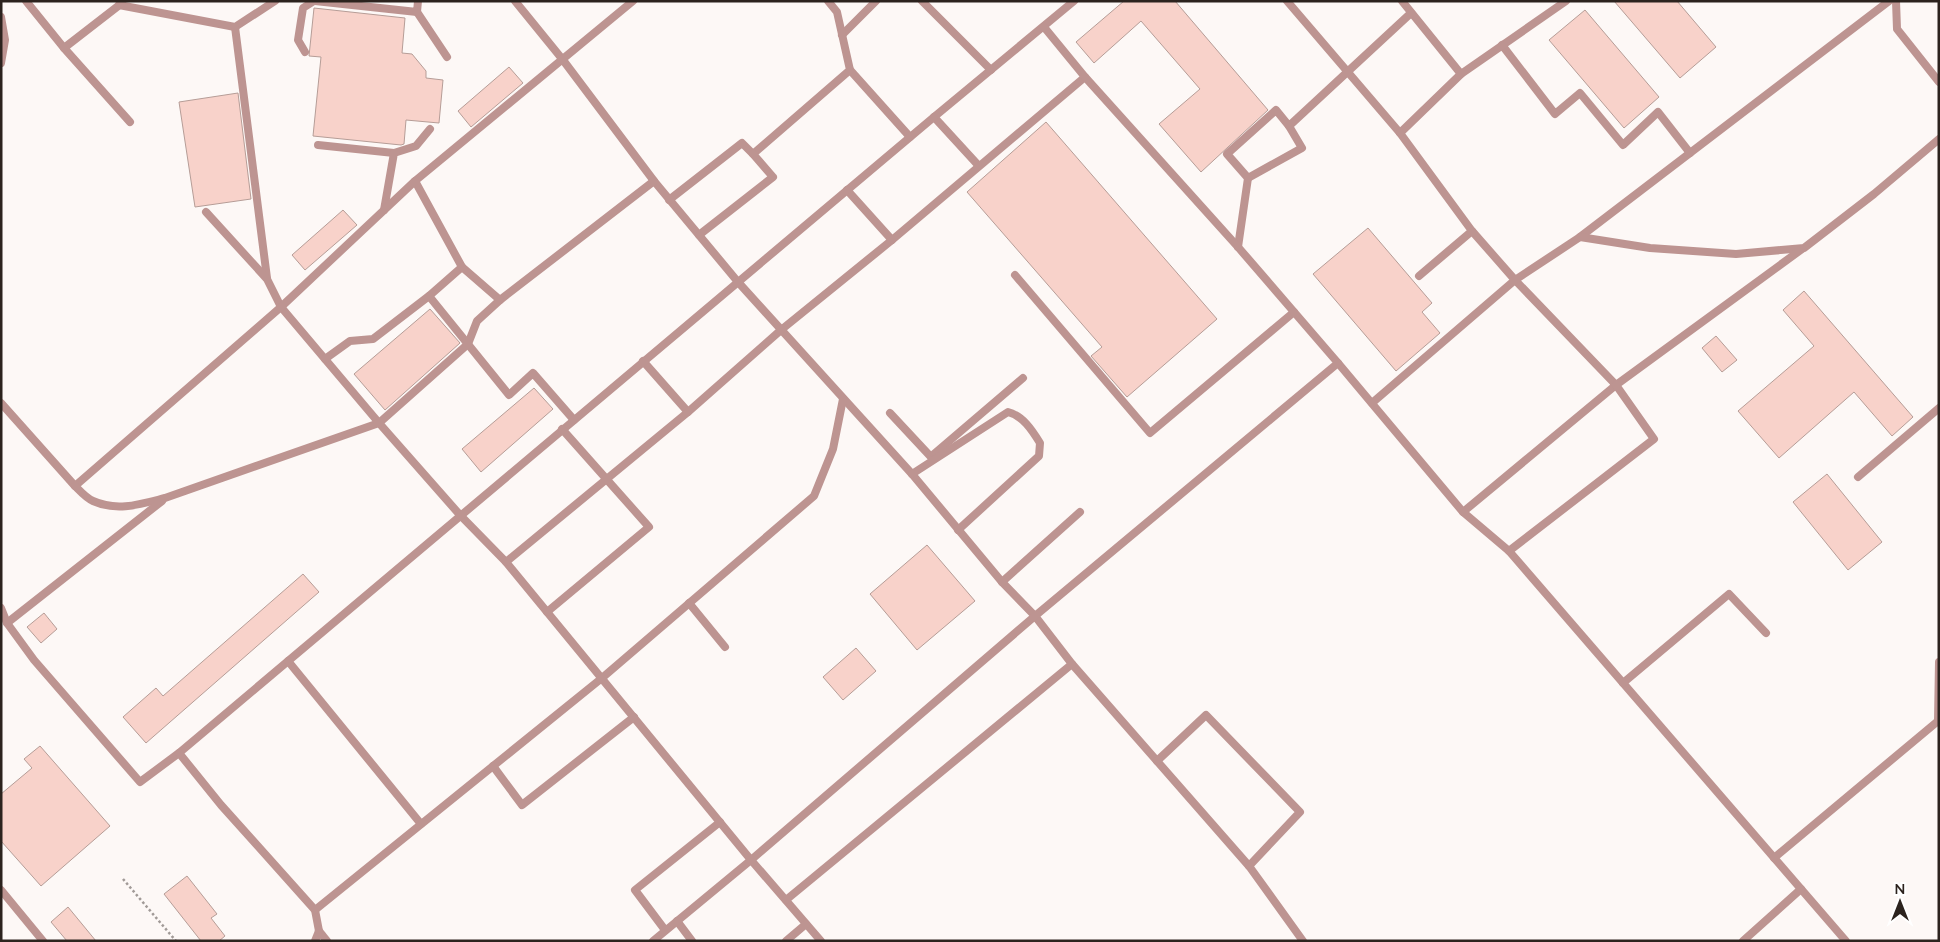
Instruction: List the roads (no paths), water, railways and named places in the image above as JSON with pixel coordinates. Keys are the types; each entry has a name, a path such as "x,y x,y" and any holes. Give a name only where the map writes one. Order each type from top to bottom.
{"lane":[{"path":"26,1 64,48 130,122"},
{"path":"64,48 122,3 235,27 274,1"},
{"path":"306,52 298,40 303,8 314,1 417,12"},
{"path":"418,1 417,12 447,57"},
{"path":"515,1 563,60 669,200 738,282 912,474 1002,582 1035,616 1072,664 1249,866 1303,941"},
{"path":"75,486 282,307 415,181 633,1"},
{"path":"828,1 837,12 850,70 910,137"},
{"path":"842,35 876,1"},
{"path":"922,1 992,70"},
{"path":"1,608 7,623 34,660 140,782 179,753 562,429 1074,1"},
{"path":"1402,1 1461,74"},
{"path":"1400,134 1461,74 1566,1"},
{"path":"1372,403 1515,280 1580,237 1889,1"},
{"path":"1896,1 1897,29 1939,82"},
{"path":"1290,2 1400,134 1472,231 1515,280 1616,385 1654,439 1509,551"},
{"path":"1289,126 1411,13"},
{"path":"1,17 5,40 1,64"},
{"path":"235,27 267,279"},
{"path":"1044,27 1085,77 1238,247 1463,512 1509,551 1846,941"},
{"path":"1502,45 1554,114 1580,93 1623,145 1658,112 1690,153"},
{"path":"752,154 850,70"},
{"path":"506,562 688,412 781,330 892,240 1085,77"},
{"path":"1238,247 1248,178 1227,154 1276,110 1289,126 1302,148 1248,178"},
{"path":"934,117 978,166"},
{"path":"318,145 394,153 416,146 430,129"},
{"path":"1463,512 1616,385 1804,248 1874,194 1939,139"},
{"path":"669,200 742,142 772,177 699,235"},
{"path":"384,210 394,153"},
{"path":"415,181 462,267 500,300"},
{"path":"1,403 75,486 92,500 112,507 133,506 165,498 379,423 468,344 477,321 500,300 654,181"},
{"path":"847,190 892,240"},
{"path":"206,212 267,279 282,307 325,359 460,515 506,562 751,860 821,941"},
{"path":"1419,276 1472,231"},
{"path":"1580,237 1650,248 1736,254 1804,248"},
{"path":"325,359 350,341 373,339 429,296 462,267"},
{"path":"1015,275 1150,433 1294,312"},
{"path":"429,296 509,395 532,373 574,420"},
{"path":"644,361 688,412"},
{"path":"653,941 751,860 1035,616 1338,363"},
{"path":"912,474 1024,378"},
{"path":"315,910 602,678 814,496 833,449 843,399"},
{"path":"1858,477 1939,408"},
{"path":"912,474 1008,412 1017,415 1031,429 1040,443 1039,456 958,530"},
{"path":"890,413 931,457"},
{"path":"547,612 649,527 562,429"},
{"path":"7,623 165,498"},
{"path":"1002,582 1080,512"},
{"path":"1623,683 1729,594 1766,633"},
{"path":"689,604 725,647"},
{"path":"288,661 421,824"},
{"path":"1774,858 1938,721 1939,662"},
{"path":"786,900 1072,664"},
{"path":"1157,761 1206,715 1300,812 1249,866"},
{"path":"493,766 522,805 634,717"},
{"path":"179,753 221,805 315,910 319,931 327,941"},
{"path":"665,930 636,890 720,822"},
{"path":"1743,941 1801,889"},
{"path":"1,890 43,941"},
{"path":"677,921 692,941"},
{"path":"786,941 806,924"},
{"path":"315,941 319,931"}]}
